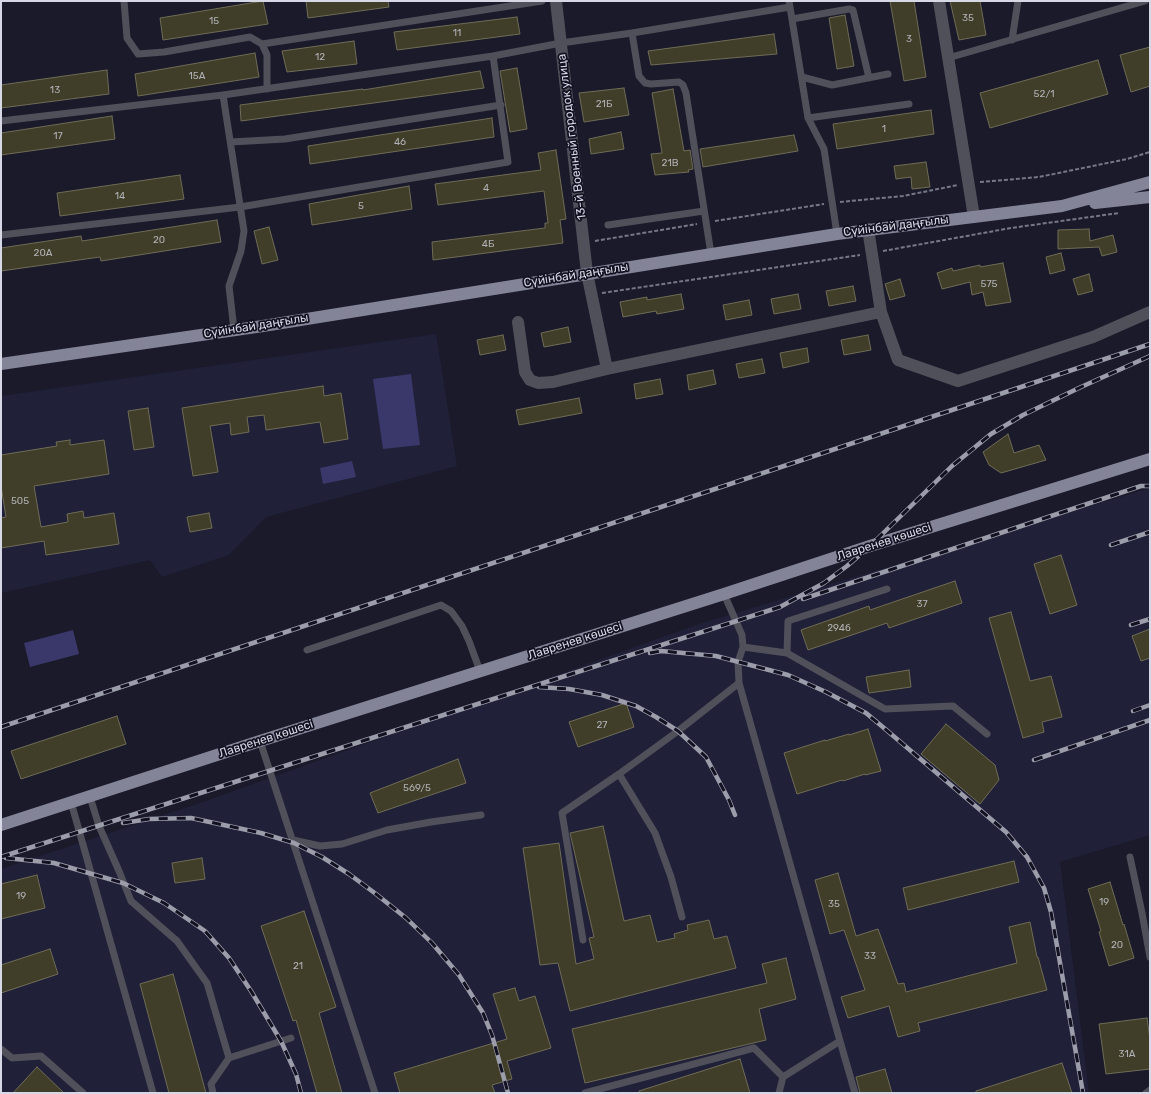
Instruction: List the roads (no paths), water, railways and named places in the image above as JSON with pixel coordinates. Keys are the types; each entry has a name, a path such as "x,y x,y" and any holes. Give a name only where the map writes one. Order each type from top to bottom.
{"main road":[{"name":"Сүйінбай даңғылы","path":"1,364 234,330 868,229 1062,206 1150,182"},
{"path":"1062,206 1150,197"},
{"name":"Лавренев көшесі","path":"1,825 870,546 1150,459"}],"street":[{"name":"13-й Военный городок улица","path":"556,1 587,273 607,369"},
{"path":"939,1 974,217"},
{"path":"868,229 881,312 898,360 958,381 1093,337 1150,312"},
{"path":"518,322 525,372 530,380 538,383 553,382 607,369 881,312"}],"lane":[{"path":"124,1 127,38 138,54 164,52 250,37 262,44 267,55 267,89"},
{"path":"262,44 542,1"},
{"path":"1012,40 1018,1"},
{"path":"948,58 1145,1"},
{"path":"1,121 267,89 493,56 561,43 632,33 790,4 808,118 824,149 837,234"},
{"path":"792,19 849,9 853,10 869,78"},
{"path":"632,33 639,76 646,83 651,84 679,82 683,85 686,93 711,254"},
{"path":"1,236 240,207 508,162 493,56"},
{"path":"802,78 832,85 888,74"},
{"path":"223,94 244,231 241,251 228,286 234,330"},
{"path":"808,118 909,104"},
{"path":"231,142 286,139 501,105"},
{"path":"608,225 704,211"},
{"path":"787,654 788,621 887,589"},
{"path":"724,594 742,635 743,647 738,662 739,682 855,1093"},
{"path":"307,650 441,605 451,611 462,626 480,671"},
{"path":"743,647 787,654 885,709 953,706 987,734"},
{"path":"583,940 562,813 678,731 739,682"},
{"path":"260,741 375,1093"},
{"path":"619,774 655,833 672,876 682,917"},
{"path":"90,796 99,826 131,901 177,941 207,983 229,1058"},
{"path":"71,802 153,1093"},
{"path":"293,840 320,846 342,844 387,830 481,815"},
{"path":"1130,857 1150,957"},
{"path":"213,1093 211,1084 229,1058 291,1038"},
{"path":"779,1093 783,1077 840,1042"},
{"path":"585,1093 754,1048 783,1077"},
{"path":"1,1049 12,1058 41,1056 83,1093"},
{"path":"1146,1093 1150,1090"}],"railway":[{"path":"1,727 1150,344"},
{"path":"1,857 780,607 824,583 847,566 870,546 952,466 991,434 1023,415 1150,356"},
{"path":"803,599 1141,486 1150,486"},
{"path":"1111,545 1150,532"},
{"path":"1131,625 1150,619"},
{"path":"650,653 661,651 716,656 788,675 826,692 866,713 1006,832 1027,857 1044,888 1051,912 1083,1093"},
{"path":"539,687 569,689 602,695 636,706 678,731 706,757 729,800 735,815"},
{"path":"1133,711 1150,705"},
{"path":"1034,760 1150,720"},
{"path":"123,823 149,819 191,818 261,833 294,843 322,857 349,874 406,918 432,943 459,975 483,1013 492,1035 508,1093"},
{"path":"6,858 54,863 123,883 164,903 205,931 229,958 281,1041 296,1074 301,1093"}]}
